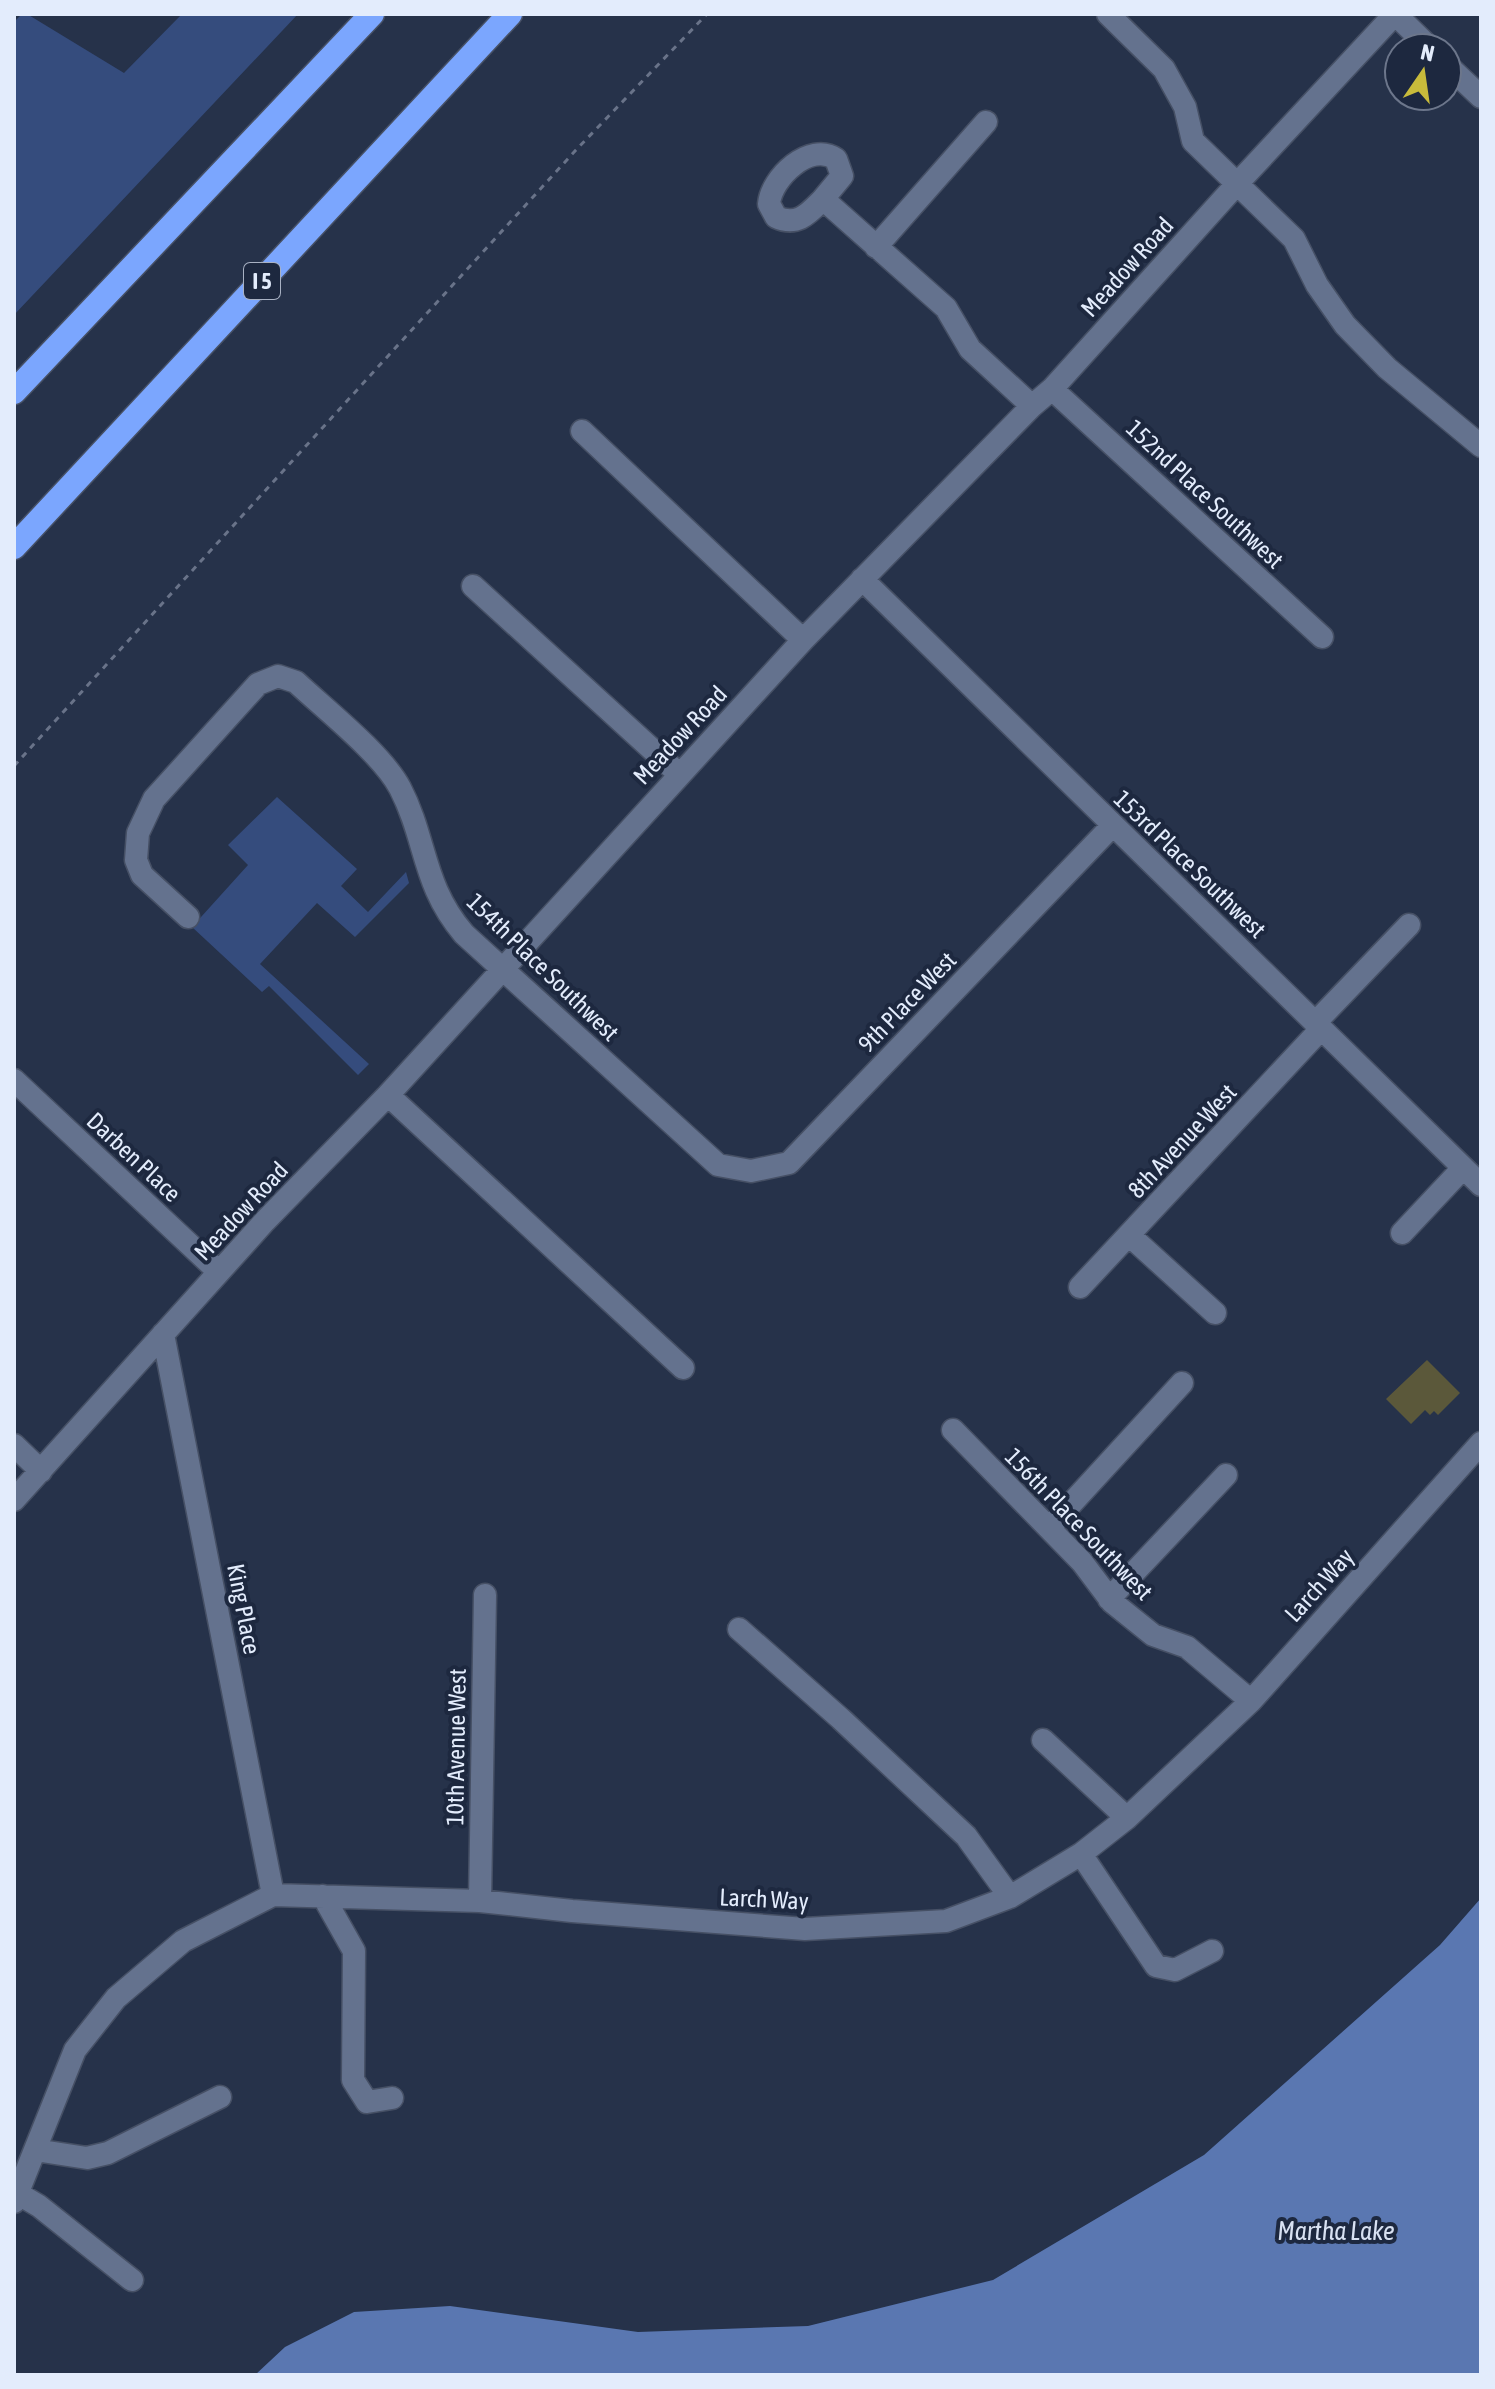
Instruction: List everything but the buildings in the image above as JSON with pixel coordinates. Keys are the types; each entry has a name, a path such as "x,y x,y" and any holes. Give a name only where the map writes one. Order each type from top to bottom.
{"highway":[{"path":"14,392 372,14"},
{"name":"I 5","path":"14,547 510,14"}],"street":[{"path":"1108,14 1164,69 1185,107 1193,141 1294,239 1317,285 1345,325 1387,368 1481,446"},
{"path":"1395,14 1414,32"},
{"name":"Meadow Road","path":"14,1500 219,1272 388,1095 803,640 1052,389 1395,14"},
{"path":"1463,80 1481,97"},
{"path":"876,247 986,122"},
{"path":"823,199 946,308 970,349 1032,406"},
{"name":"152nd Place Southwest","path":"1052,389 1322,637"},
{"path":"582,431 803,640"},
{"name":"153rd Place Southwest","path":"862,579 1481,1185"},
{"path":"473,586 679,774"},
{"name":"154th Place Southwest","path":"188,917 142,875 136,860 138,833 154,799 258,684 278,676 296,682 384,765 398,785 408,805 438,897 464,934 718,1165"},
{"name":"9th Place West","path":"718,1165 751,1171 789,1163 1113,825"},
{"name":"8th Avenue West","path":"1080,1287 1409,925"},
{"name":"Darben Place","path":"14,1080 219,1272"},
{"path":"388,1095 683,1368"},
{"path":"1402,1233 1463,1168"},
{"path":"1129,1235 1215,1313"},
{"name":"King Place","path":"163,1334 273,1895"},
{"path":"1049,1528 1182,1383"},
{"name":"156th Place Southwest","path":"953,1430 1082,1562 1109,1599 1153,1635 1187,1647 1251,1701"},
{"path":"14,1445 41,1471"},
{"name":"Larch Way","path":"16,2197 75,2050 116,1998 183,1941 273,1895 480,1901 805,1929 946,1921 1010,1897 1081,1854 1127,1818 1251,1701 1480,1448"},
{"path":"1109,1599 1226,1475"},
{"name":"10th Avenue West","path":"480,1901 485,1595"},
{"path":"739,1629 966,1836 1010,1897"},
{"path":"1043,1740 1127,1818"},
{"path":"1081,1854 1156,1966 1175,1970 1212,1951"},
{"path":"323,1896 354,1951 353,2080 367,2102 392,2098"},
{"path":"35,2150 87,2158 108,2153 220,2097"},
{"path":"16,2197 39,2206 132,2280"}],"path":[{"path":"14,766 575,151 707,14"}],"shaded area":[{"path":"22,14 27,14 124,73 182,14 298,14 14,315 14,22"},
{"path":"277,797 357,869 341,886 368,912 406,872 409,883 355,937 317,903 260,964 369,1064 358,1075 269,986 262,992 192,927 248,865 228,845"}],"water":[{"name":"Martha Lake","path":"1481,1898 1481,2375 255,2375 285,2347 354,2312 450,2306 638,2332 808,2326 993,2280 1204,2155 1440,1945"}]}
